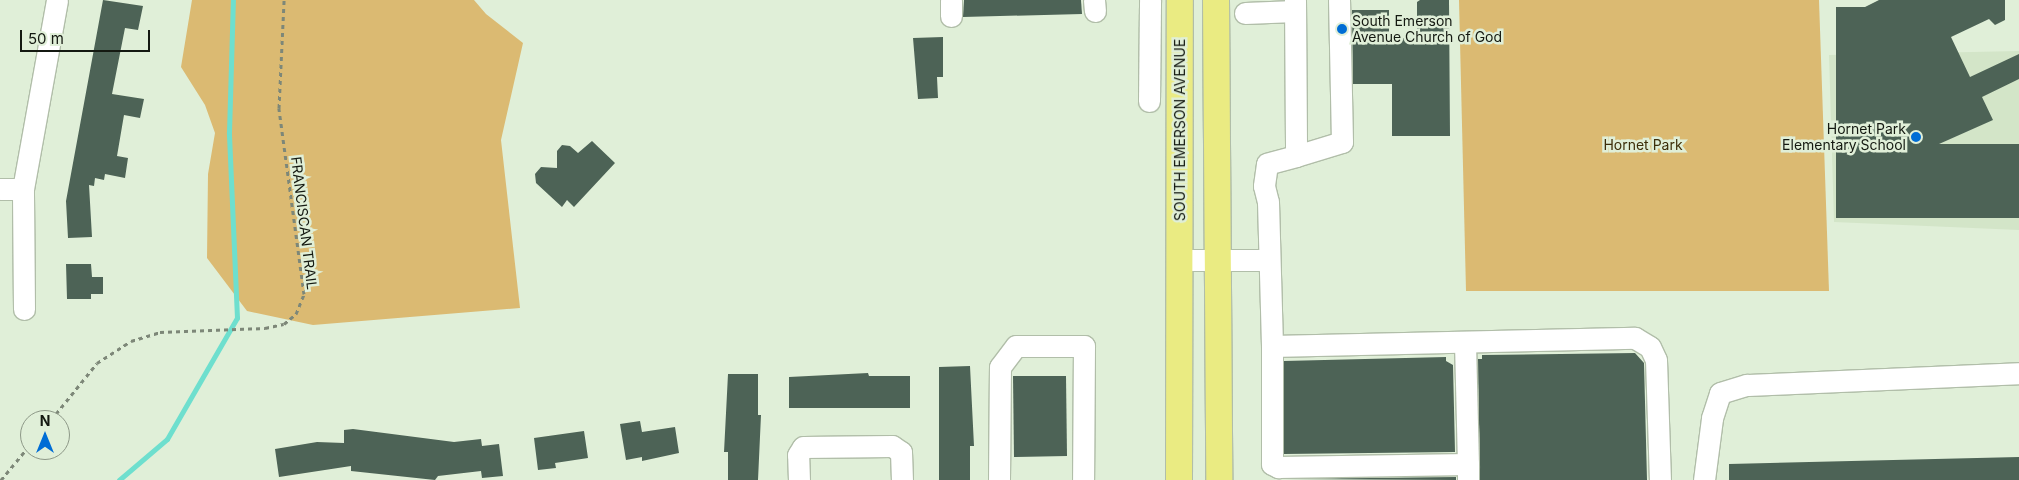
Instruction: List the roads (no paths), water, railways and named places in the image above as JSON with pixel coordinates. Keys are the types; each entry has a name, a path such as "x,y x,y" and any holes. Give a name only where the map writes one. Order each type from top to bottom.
{"main road":[{"name":"SOUTH EMERSON AVENUE","path":"1179,480 1180,0"},
{"path":"1217,8 1219,480"}],"street":[{"path":"24,309 23,189 57,0"},
{"path":"1149,101 1150,0"},
{"path":"1339,0 1342,142 1267,164 1264,186 1268,202 1272,346 1272,464 1278,467 1468,472 1465,342"},
{"path":"1217,8 1295,5 1296,156"},
{"path":"0,190 23,189"},
{"path":"1180,260 1269,260"},
{"path":"1272,346 1635,338 1650,347 1656,360 1660,480"},
{"path":"999,480 1000,367 1016,346 1084,346 1083,480"},
{"path":"1704,480 1712,418 1720,393 1747,385 2019,373"},
{"path":"799,480 798,455 803,447 892,446 901,452 902,480"}],"waterway":[{"path":"119,480 167,439 237,318 229,132 233,0"}],"place":[{"name":"South Emerson Avenue Church of God","path":"1342,29"},
{"name":"Hornet Park Elementary School","path":"1916,137"}],"park label":[{"name":"Hornet Park","path":"1643,145"}]}
